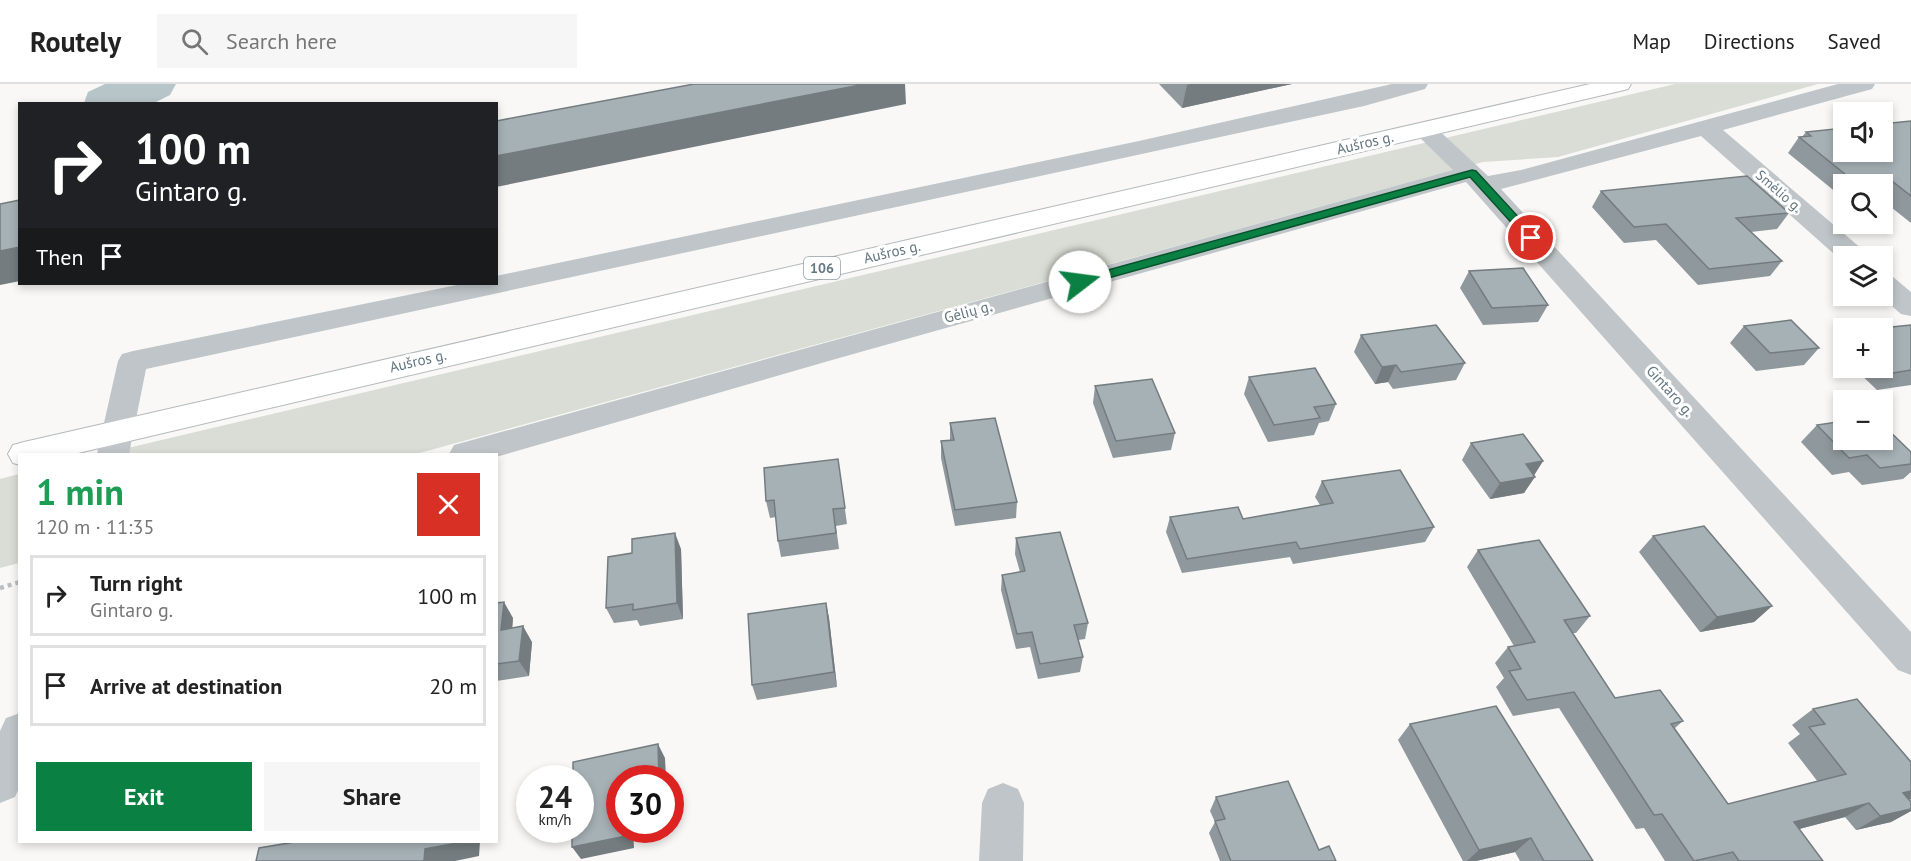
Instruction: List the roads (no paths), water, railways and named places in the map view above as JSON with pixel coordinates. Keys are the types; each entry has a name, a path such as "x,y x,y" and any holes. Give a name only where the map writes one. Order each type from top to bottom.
{"main road":[{"name":"Aušros g.","path":"38,453 115,443 1620,84"},
{"name":"Aušros g.","path":"0,460 18,456"}],"street":[{"path":"115,443 133,361 1128,151 1364,99 1417,84"},
{"name":"Gėlių g.","path":"469,453 828,351 1478,179 1524,177 1864,84"},
{"name":"Smėlio g.","path":"1704,126 1842,246"},
{"name":"Gintaro g.","path":"1424,129 1478,179 1911,658"},
{"path":"1893,291 1911,307"},
{"path":"0,783 18,736"},
{"path":"1001,861 1003,802"}]}
